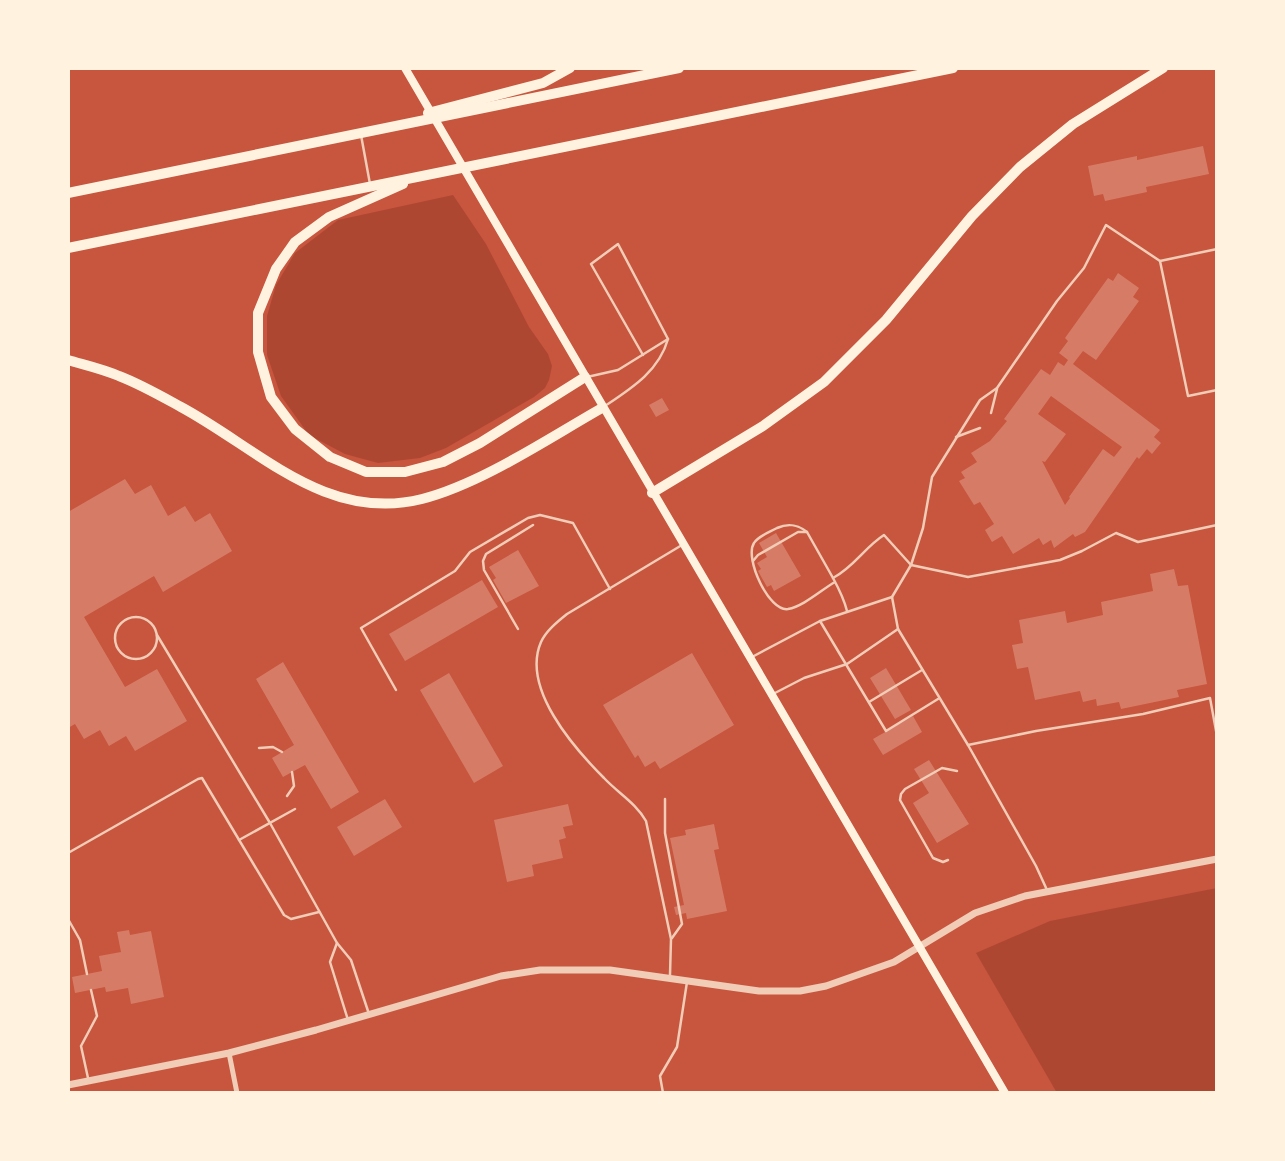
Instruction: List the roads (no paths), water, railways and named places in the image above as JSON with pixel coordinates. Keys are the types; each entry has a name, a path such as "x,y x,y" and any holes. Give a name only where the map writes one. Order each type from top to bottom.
{"highway":[{"path":"363,131 543,83 570,68"},
{"path":"68,193 679,68"},
{"path":"68,248 953,68"},
{"path":"652,493 763,426 824,382 886,320 972,216 1020,167 1073,124 1163,68"},
{"path":"415,178 329,217 295,242 276,269 258,313 258,352 271,397 295,429 330,457 366,472 405,472 443,462 480,443 585,377"},
{"path":"68,360 119,375 183,408 288,474 336,498 378,506 421,499 461,486 602,408"}],"main road":[{"path":"406,71 1005,1093"}],"street":[{"path":"68,1085 229,1053 501,975 540,970 610,970 734,989 800,991 826,986 894,962 975,913 1000,903 1047,891 1217,859"},
{"path":"229,1053 237,1093"}],"lane":[{"path":"363,131 371,187"},
{"path":"990,413 997,388 1043,320 1084,268 1106,225 1160,261 1188,396 1217,390"},
{"path":"602,408 637,386 664,355 668,338 618,244 591,264 643,355"},
{"path":"1160,261 1217,249"},
{"path":"585,377 618,370 668,338"},
{"path":"997,388 980,400 932,477 923,527 911,565 892,597 898,629 968,745 1036,866 1047,891"},
{"path":"956,437 980,428"},
{"path":"396,690 361,628 455,571 470,552 528,518 540,515 573,523 610,589"},
{"path":"847,611 834,580 807,532 793,525 783,526 752,544 751,563 769,597 786,610 798,604 834,580 848,570 870,544 884,535 911,565 968,577 1060,560 1116,533 1138,542 1217,525"},
{"path":"518,629 485,574 483,561 486,554 533,526"},
{"path":"751,563 758,555 798,532 807,532"},
{"path":"669,978 671,939 646,821 634,805 576,748 555,718 536,675 541,640 554,625 682,545"},
{"path":"749,659 820,621 892,597"},
{"path":"158,635 154,649 143,658 123,655 115,644 116,630 130,617 145,618 155,628 337,943 351,960 369,1014"},
{"path":"820,621 886,731 939,698"},
{"path":"771,695 804,678 847,664 898,629"},
{"path":"869,702 922,670"},
{"path":"968,745 1143,714 1210,698 1217,736"},
{"path":"260,748 273,747 282,752"},
{"path":"948,860 943,862 933,858 900,800 905,789 942,768 957,771"},
{"path":"287,796 294,786 292,772"},
{"path":"68,853 202,778 285,915 291,919 319,912"},
{"path":"665,799 665,833 682,924 671,939"},
{"path":"239,840 295,809"},
{"path":"68,919 80,940 87,974"},
{"path":"337,943 330,962 348,1020"},
{"path":"663,1093 660,1076 677,1046 687,981"},
{"path":"89,1081 81,1046 97,1016 91,990"}]}
